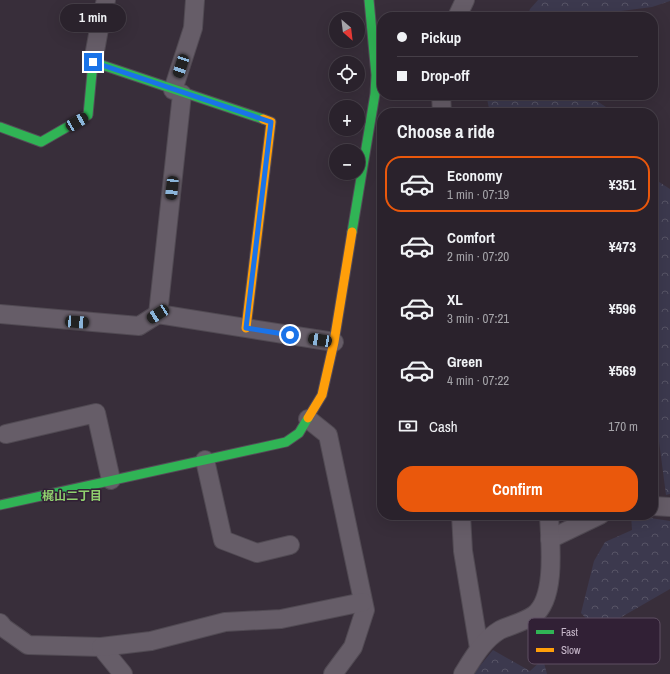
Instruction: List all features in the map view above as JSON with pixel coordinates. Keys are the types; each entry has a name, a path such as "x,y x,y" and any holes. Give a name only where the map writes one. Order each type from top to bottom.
{"street":[{"path":"0,127 40,142 88,115 93,62 100,18 106,0"},
{"path":"158,314 178,92 193,28 195,0"},
{"path":"369,0 377,59"},
{"path":"458,12 464,0"},
{"path":"93,62 178,92 271,122 246,328"},
{"path":"0,505 286,442 299,433 322,395 334,342 377,84"},
{"path":"0,314 139,326 158,314 334,342"},
{"path":"6,434 96,413 112,480"},
{"path":"308,419 328,435 365,610 353,647 333,674"},
{"path":"205,460 223,540 257,553 290,545"},
{"path":"658,506 670,507"},
{"path":"461,520 463,551 479,648"},
{"path":"463,674 479,648 499,631 534,615 543,604 549,582 549,520"},
{"path":"550,540 590,520"},
{"path":"0,623 4,628 28,645 101,647 151,641 225,622 282,619 363,602"},
{"path":"101,647 123,674"}],"green space":[{"path":"538,0 670,0 652,7 613,12 529,12"},
{"path":"487,100 596,100 608,108 489,108"},
{"path":"658,181 670,189 670,494 666,495 658,434"},
{"path":"658,519 670,521 670,589 620,618 586,618 581,613 594,561 605,542 632,530 631,520"},
{"path":"493,650 530,671 538,664 544,664 547,674 473,674"}],"traffic: fast":[{"path":"352,232 375,94 376,75 369,0"},
{"path":"0,127 41,142 88,115 93,62 263,119"},
{"path":"0,505 286,442 299,433 308,418"}],"traffic: slow":[{"path":"246,328 271,122 263,119"},
{"path":"308,418 322,395 334,342 352,232"}],"district":[{"name":"梶山二丁目","path":"72,496"}],"route":[{"path":"93,62 182,94 271,122 246,328 290,335"}]}
